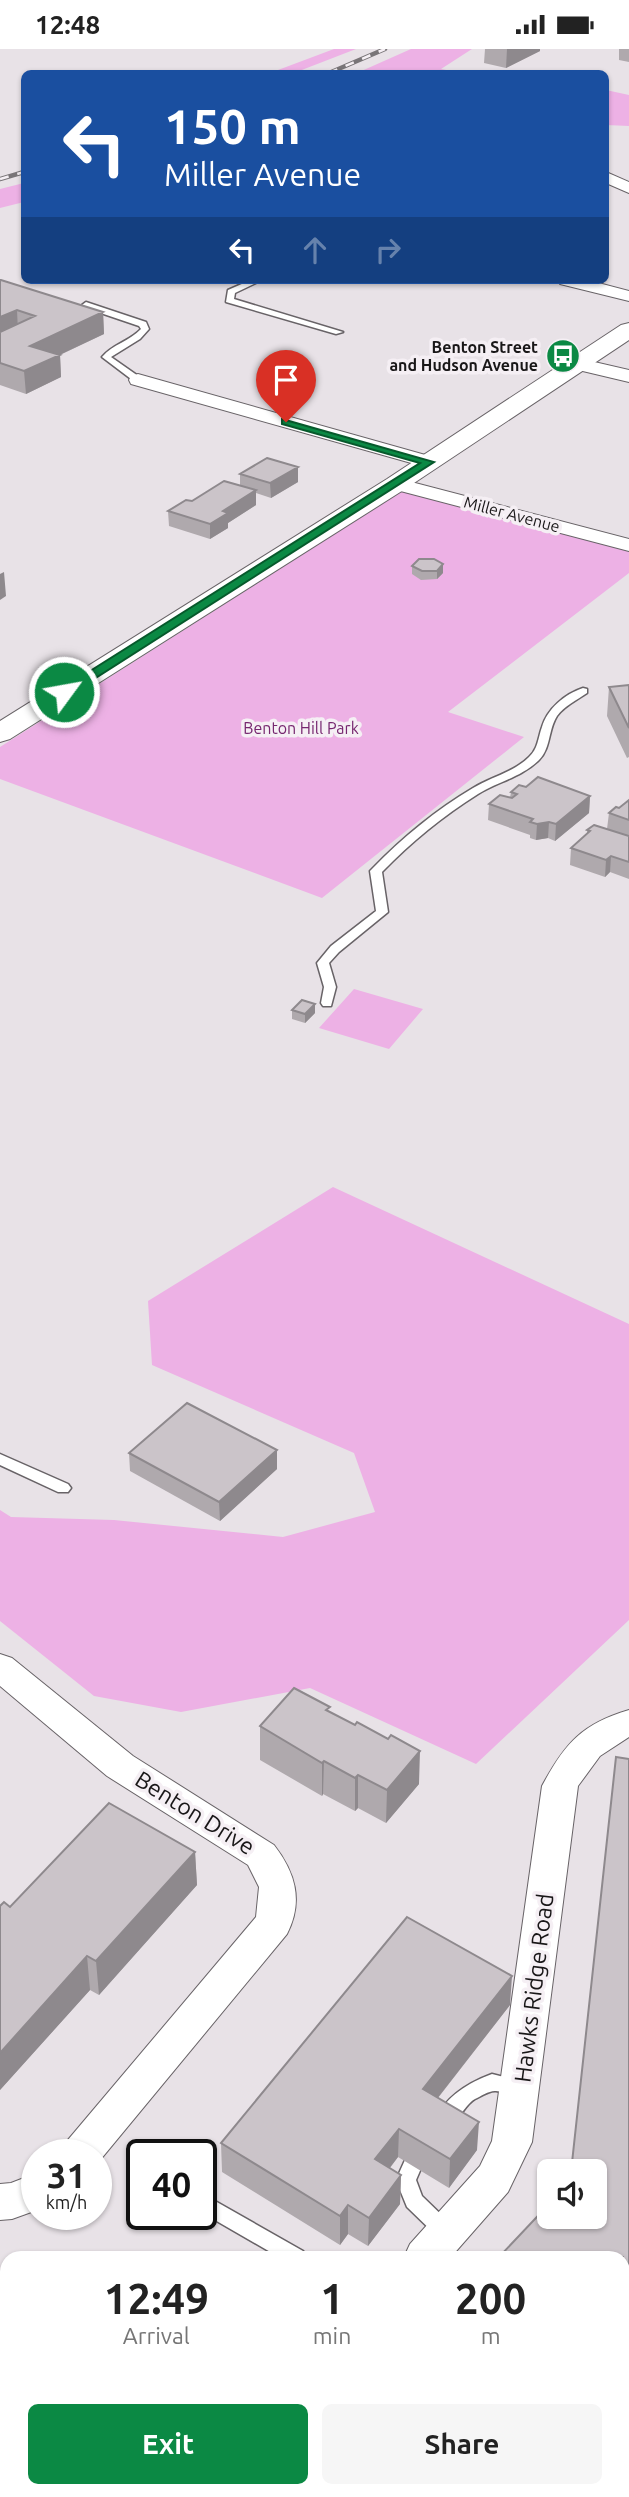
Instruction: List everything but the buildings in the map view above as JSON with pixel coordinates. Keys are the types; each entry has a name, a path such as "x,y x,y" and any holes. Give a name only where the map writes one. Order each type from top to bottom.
{"street":[{"path":"609,178 629,188"},
{"path":"582,284 629,296"},
{"path":"6,723 396,484 629,330"},
{"path":"577,364 629,376"},
{"path":"138,380 429,462"},
{"name":"Miller Avenue","path":"396,484 629,545"},
{"name":"Benton Drive","path":"0,1667 121,1766 261,1855 275,1873 280,1892 274,1923 93,2139"},
{"name":"Hawks Ridge Road","path":"436,2246 494,2179 512,2142 560,1786 574,1759 587,1746 629,1723"},
{"path":"0,2202 21,2197"}],"lane":[{"path":"249,284 231,292 229,300 339,332"},
{"path":"86,305 143,324 145,329 142,335 111,351 106,357 138,380"},
{"path":"327,1003 330,987 323,963 335,949 382,912 384,899 377,887 376,871 412,838 476,790 530,762 541,751 546,740 548,723 554,713 583,691"},
{"path":"0,1459 63,1488"},
{"path":"438,2127 465,2095 492,2082 521,2089"},
{"path":"412,2166 406,2180 436,2246"},
{"path":"217,2211 286,2251"}],"green space":[{"path":"334,49 356,49 302,70 278,70"},
{"path":"411,49 472,49 441,69 446,70 364,70"},
{"path":"609,91 629,95 629,126 609,125"},
{"path":"21,184 21,203 0,208 0,189"},
{"name":"Benton Hill Park","path":"409,487 629,545 629,573 448,712 524,737 322,898 0,779 0,747"},
{"path":"354,989 423,1009 389,1049 319,1028"},
{"path":"333,1187 629,1324 629,1620 476,1764 310,1688 181,1712 94,1696 0,1621 0,1510 11,1517 114,1520 283,1537 375,1512 354,1453 152,1365 148,1301"}],"railway":[{"path":"336,70 385,49"},
{"path":"0,179 21,173"}],"place":[{"name":"Benton Street and Hudson Avenue","path":"563,356"}],"route":[{"path":"64,692 429,462 286,422"}]}
